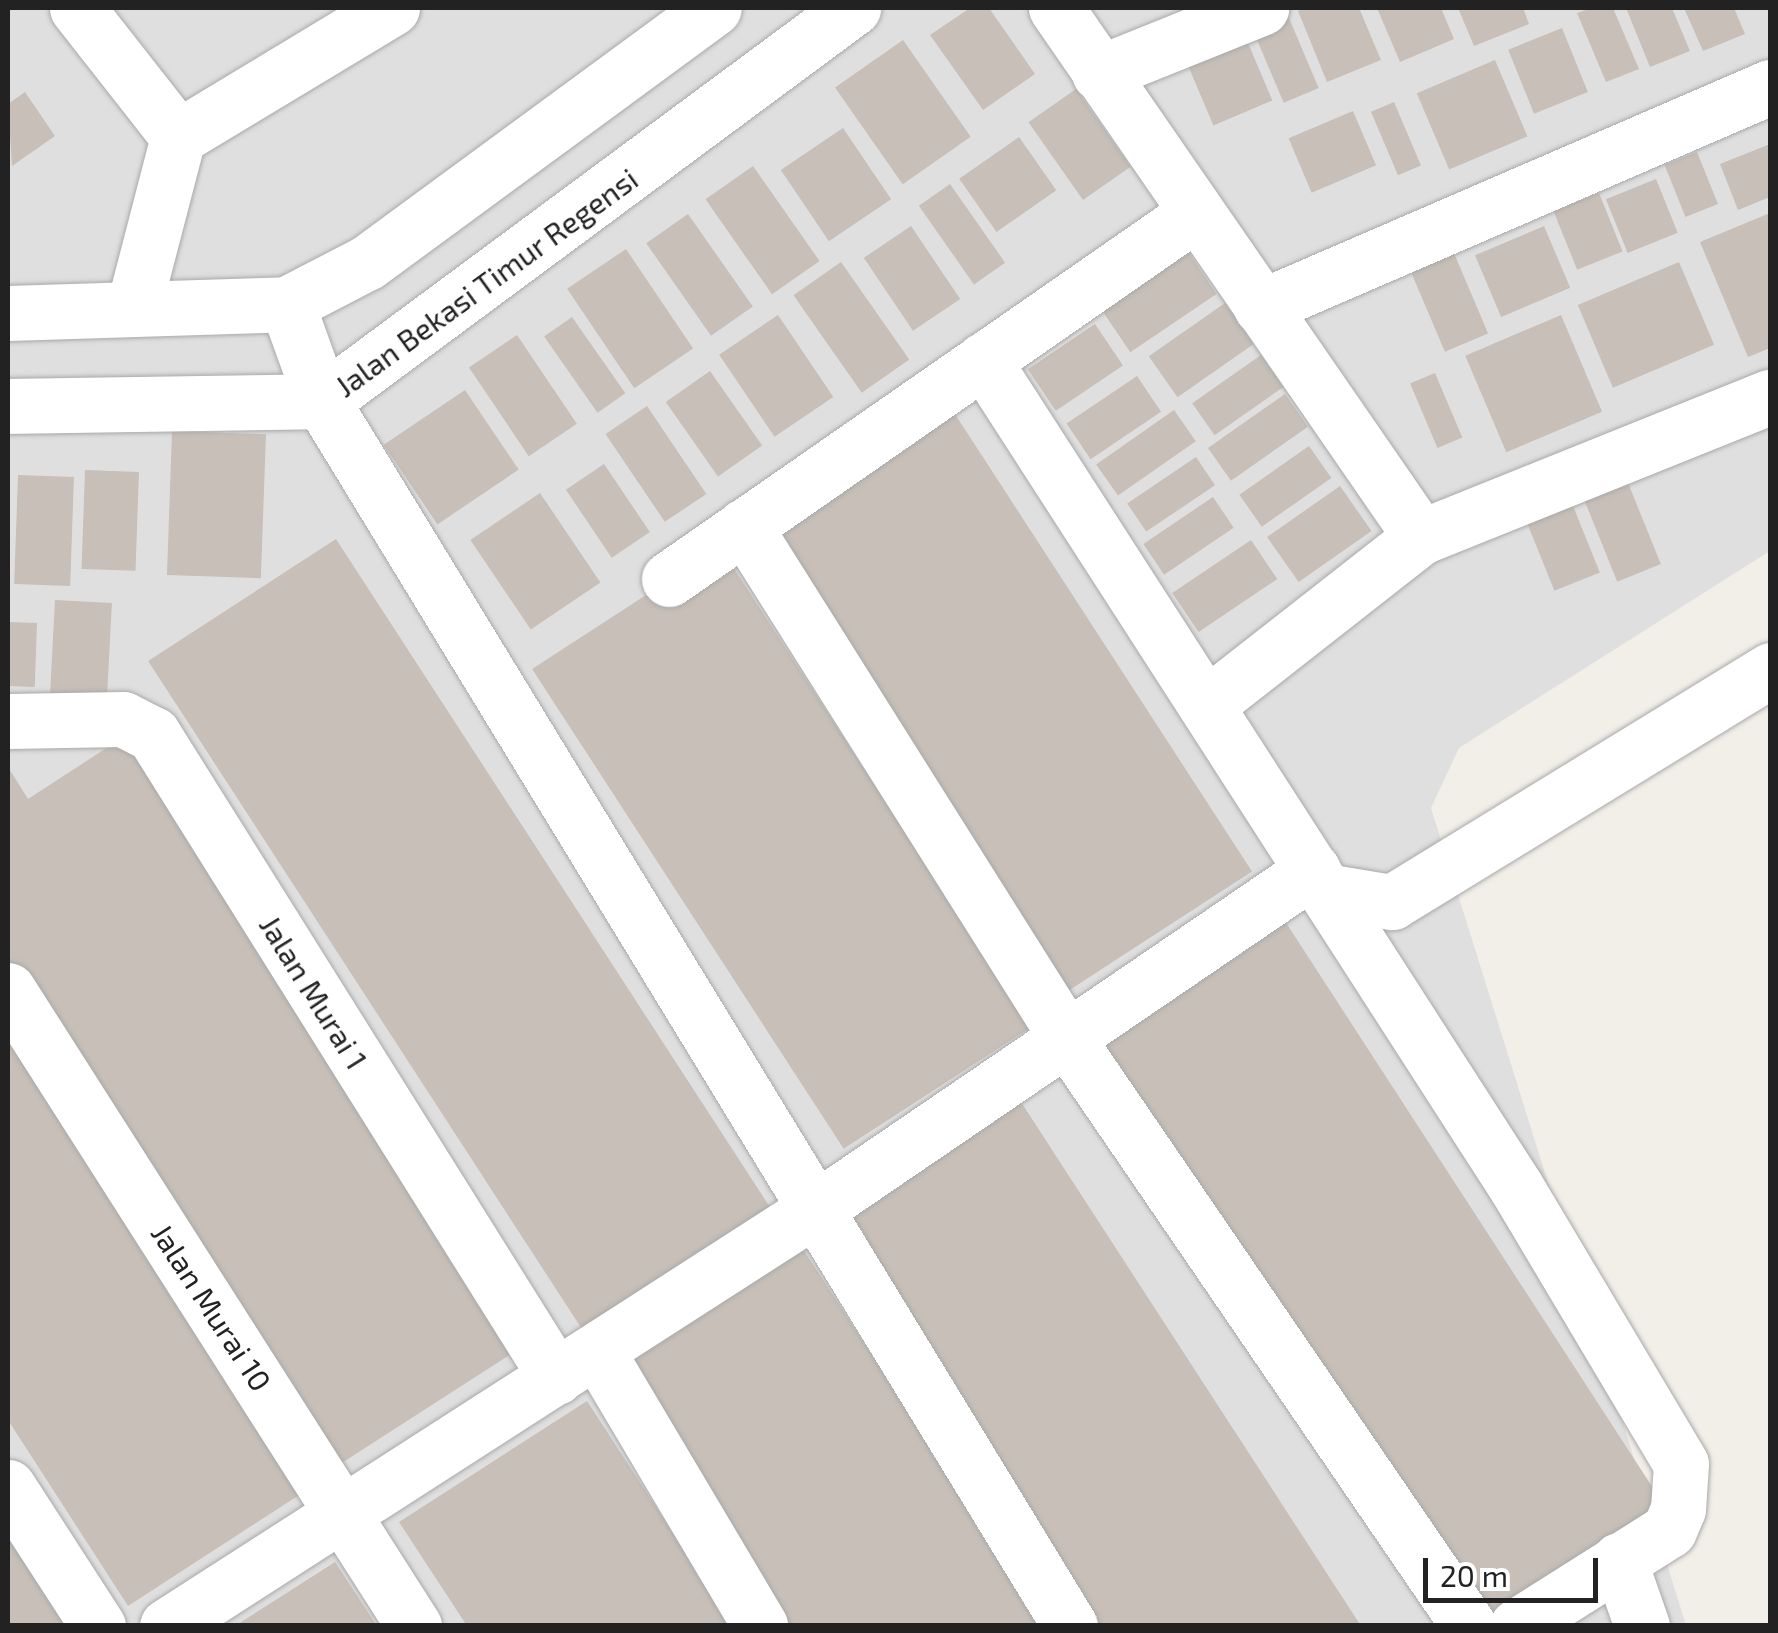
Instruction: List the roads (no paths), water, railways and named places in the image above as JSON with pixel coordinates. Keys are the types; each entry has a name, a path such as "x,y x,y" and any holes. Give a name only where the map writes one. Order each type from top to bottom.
{"street":[{"path":"76,8 178,137"},
{"path":"134,306 178,137 392,8"},
{"path":"8,313 287,304 368,262 714,8"},
{"name":"Jalan Bekasi Timur Regensi","path":"8,406 322,401 852,8"},
{"path":"1056,8 1421,537"},
{"path":"1099,73 1260,8"},
{"path":"1261,307 1770,87"},
{"path":"669,578 1196,213"},
{"path":"287,304 322,401 1070,1626"},
{"path":"983,360 1209,703 1516,1188 1681,1464 1678,1509 1668,1530 1518,1626"},
{"path":"1209,703 1421,537 1770,397"},
{"path":"744,526 1068,1040 1469,1626"},
{"path":"167,1626 1319,880 1392,902 1770,670"},
{"name":"Jalan Murai 1","path":"8,721 123,718 153,734 576,1364 760,1626"},
{"name":"Jalan Murai 10","path":"8,990 414,1626"},
{"path":"8,1487 98,1626"},
{"path":"1620,1560 1642,1626"}]}
